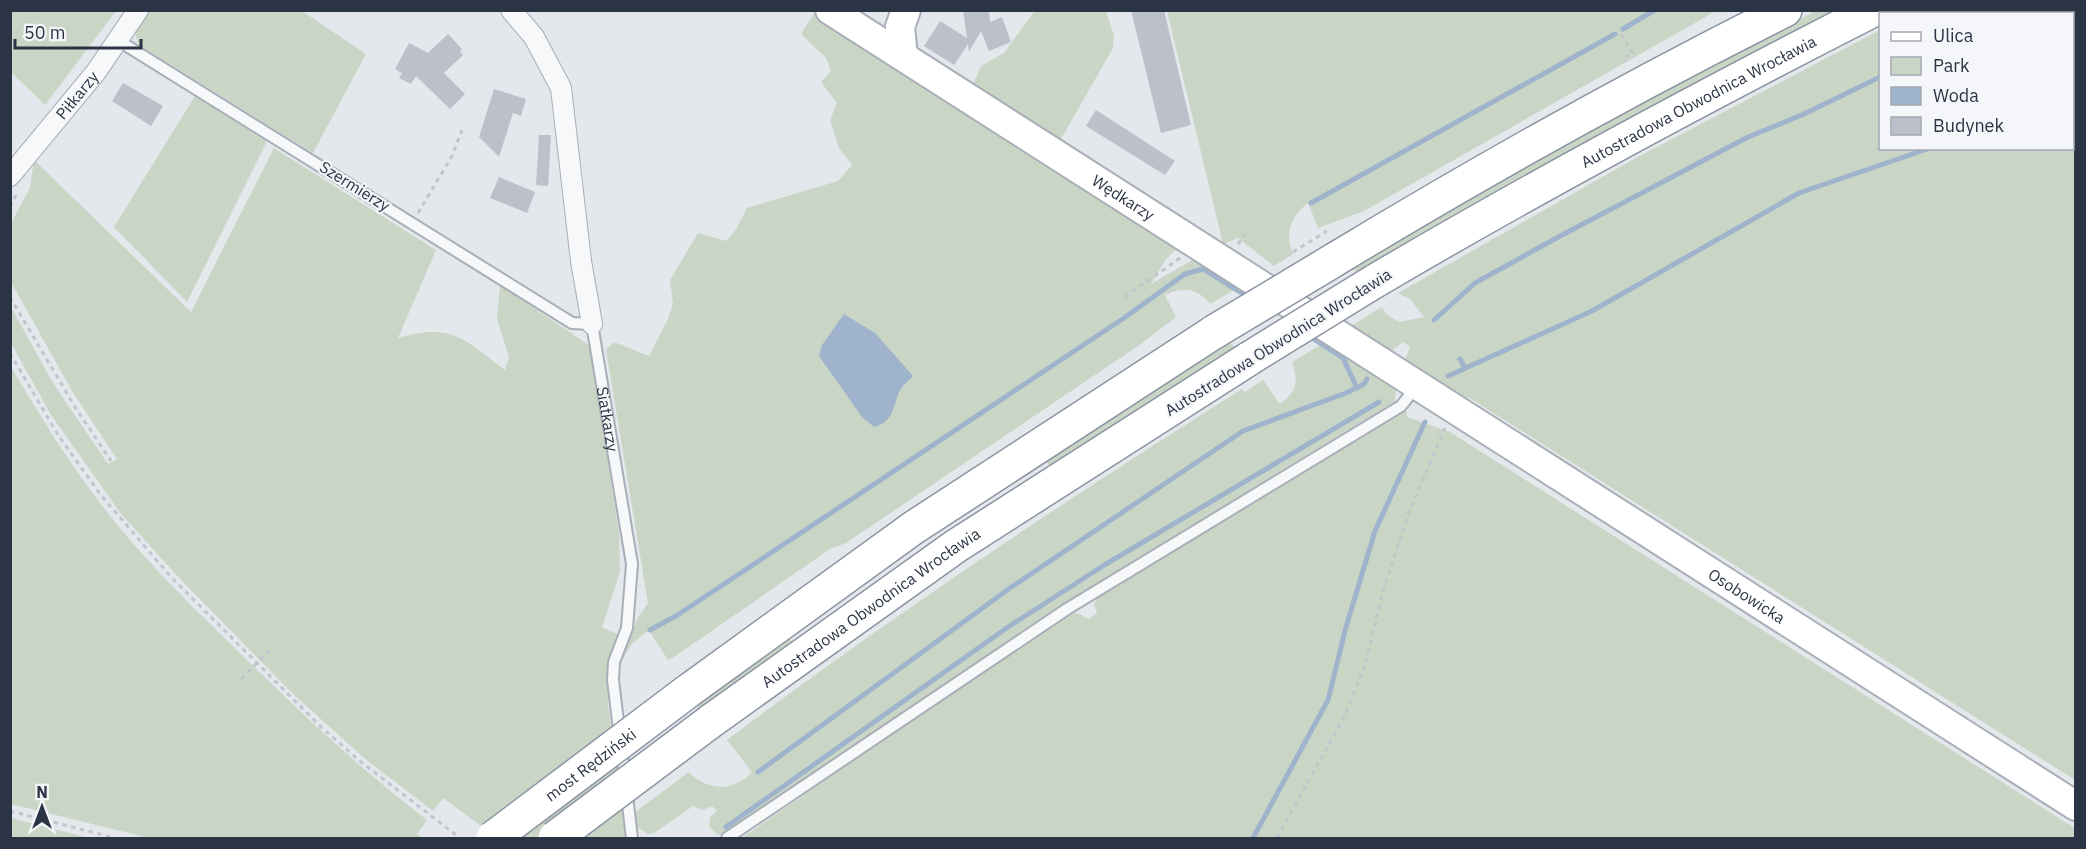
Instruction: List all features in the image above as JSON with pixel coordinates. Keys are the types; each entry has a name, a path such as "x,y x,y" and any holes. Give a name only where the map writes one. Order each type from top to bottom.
{"highway":[{"path":"1330,245 1450,190 1682,62 1785,10"},
{"name":"Autostradowa Obwodnica Wrocławia","path":"555,838 711,721 957,546 1250,358 1473,224 1708,94 1873,10"},
{"name":"most Rędziński","path":"493,838 688,691 913,528 1214,332 1330,245"}],"street":[{"name":"Piłkarzy","path":"10,176 119,40 138,10"},
{"name":"Siatkarzy","path":"511,10 534,37 561,88 580,261 592,324"},
{"name":"Wędkarzy","path":"830,10 1417,386"},
{"path":"903,56 900,27 906,10"},
{"name":"Osobowicka","path":"1417,386 2076,806"}],"lane":[{"name":"Szermierzy","path":"119,40 572,323 592,324"},
{"name":"Siatkarzy","path":"592,324 632,564 627,628 614,662 613,680 632,838"},
{"path":"727,838 1067,609 1401,406 1417,386"}],"path":[{"path":"1622,34 1633,53 1623,58 1625,62"},
{"path":"412,222 452,156 462,130"},
{"path":"1125,297 1182,257 1193,242"},
{"path":"1293,252 1330,245"},
{"path":"10,297 69,397 111,461"},
{"path":"10,353 58,435 100,494 163,568 256,663 360,762 460,838"},
{"path":"1277,838 1345,715 1365,665 1383,591 1409,512 1453,409"},
{"path":"241,680 272,648"},
{"path":"10,811 115,838"}],"green space":[{"path":"1041,10 1106,11 1114,36 1113,48 1061,139 973,85 981,66 1004,53 1033,13"},
{"path":"2001,10 2075,11 2075,780 1468,397 1463,403 1439,391 1427,374 1405,360 1410,347 1403,342 1389,353 1346,329 1382,307 1386,314 1399,322 1424,317 1410,299 1398,293 1636,158 1879,31 1879,150 2074,150 2074,12 1998,12"},
{"path":"10,11 116,11 45,105 11,72"},
{"path":"147,11 302,11 366,54 313,153 139,45 135,33"},
{"path":"1167,11 1716,11 1364,211 1318,228 1308,203 1293,219 1289,232 1293,254 1274,266 1238,238 1223,244"},
{"path":"1815,11 1841,11 1361,274 1348,267 1489,185"},
{"path":"814,13 1160,238 1178,247 1166,259 1151,284 1194,259 1241,286 1210,304 1200,295 1189,290 1165,295 1176,317 1138,346 846,543 830,549 668,660 650,632 646,632 632,644 621,662 637,619 648,603 606,350 614,342 649,356 673,304 670,280 698,233 726,241 735,231 747,208 838,181 852,165 839,148 830,120 837,103 821,82 831,71 826,58 801,34"},
{"path":"195,96 267,141 187,302 114,227"},
{"path":"274,148 436,250 398,338 432,332 456,336 505,370 509,357 497,319 500,285 590,346 619,533 620,572 602,627 617,634 607,663 608,705 627,838 498,838 443,798 433,811 364,758 293,694 181,580 122,515 51,415 11,343 11,307 53,383 108,464 117,459 72,391 11,282 11,223 30,188 34,160 191,312"},
{"path":"1330,339 1396,388 1395,401 1057,608 726,834 718,835 709,827 710,817 717,811 712,806 703,810 693,806 654,833 648,834 638,828 634,813 689,772 704,783 720,787 745,779 752,772 727,740 916,603 1045,516 1242,389 1245,392 1263,380 1280,404 1290,395 1295,386 1292,362"},
{"path":"1227,341 1238,349 1051,468 1044,458"},
{"path":"10,365 75,468 133,544 263,676 355,761 427,820 417,834 422,838 149,838 11,804"},
{"path":"1406,411 1407,417 1450,432 2076,829 2075,838 742,838 960,686 1071,614 1077,613 1089,619 1097,613 1094,605 1097,598"},
{"path":"787,635 794,645 703,710 696,701"},
{"path":"11,818 89,838 11,838"}],"water":[{"path":"844,314 875,333 913,376 902,387 887,420 874,427 862,417 819,356 822,345"}],"building":[{"path":"963,10 989,10 990,22 1002,17 1011,42 989,51 981,31 969,52 968,44 954,65 924,46 940,21 967,38"},
{"path":"1131,10 1164,10 1191,125 1161,133"},
{"path":"448,34 462,49 460,51 463,55 444,73 465,94 450,109 416,76 411,84 399,78 402,73 395,69 409,43 428,53"},
{"path":"123,83 163,106 151,126 112,101"},
{"path":"494,89 526,99 521,116 513,113 499,157 479,137"},
{"path":"1096,110 1175,161 1165,175 1086,126"},
{"path":"539,135 551,135 548,186 536,185"},
{"path":"499,177 535,192 527,213 490,198"}],"waterway":[{"path":"1623,29 1655,10"},
{"path":"1311,203 1615,34"},
{"path":"1434,320 1475,283 1562,235 1748,137 1804,114 1879,77"},
{"path":"1448,376 1592,311 1799,193 1924,150"},
{"path":"650,630 676,616 1124,318 1185,274 1203,269 1248,297"},
{"path":"1309,336 1343,358 1357,388"},
{"path":"1460,359 1465,368"},
{"path":"758,772 1010,588 1243,431 1346,393 1364,384 1367,379"},
{"path":"726,827 1008,627 1106,564 1379,402"},
{"path":"1253,838 1328,700 1346,627 1375,531 1425,422"}]}
